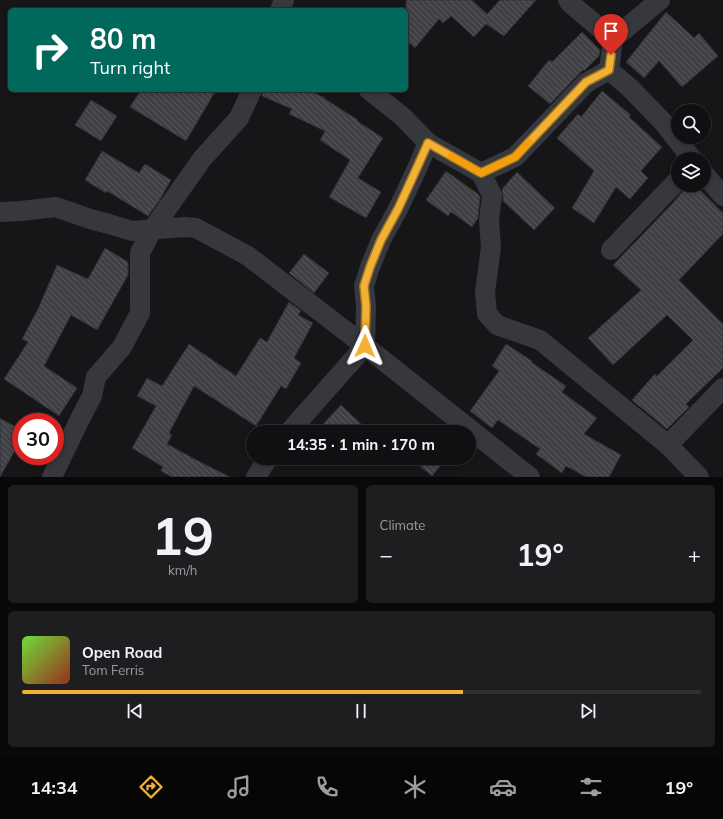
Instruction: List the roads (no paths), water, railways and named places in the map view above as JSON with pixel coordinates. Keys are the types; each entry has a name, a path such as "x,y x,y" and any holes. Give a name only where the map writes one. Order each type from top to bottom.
{"street":[{"path":"568,0 570,4 613,39"},
{"path":"609,70 613,39 660,0"},
{"path":"609,70 630,88 664,123 687,152"},
{"path":"481,173 515,157 586,82 609,70"},
{"path":"52,477 92,396 96,377 122,347 140,313 140,253 152,230 202,158 239,118 251,92"},
{"path":"372,92 403,117 428,143 481,173 492,196 489,220 491,247 485,292 487,314 497,326 540,340 668,445 699,477"},
{"path":"295,425 365,346 366,306 364,286 381,240 398,209 428,143"},
{"path":"711,182 723,196"},
{"path":"612,250 671,187"},
{"path":"0,212 56,207 132,232 184,227 196,228 248,256 365,346 530,477"},
{"path":"668,445 723,388"},
{"path":"256,477 264,465"}]}
